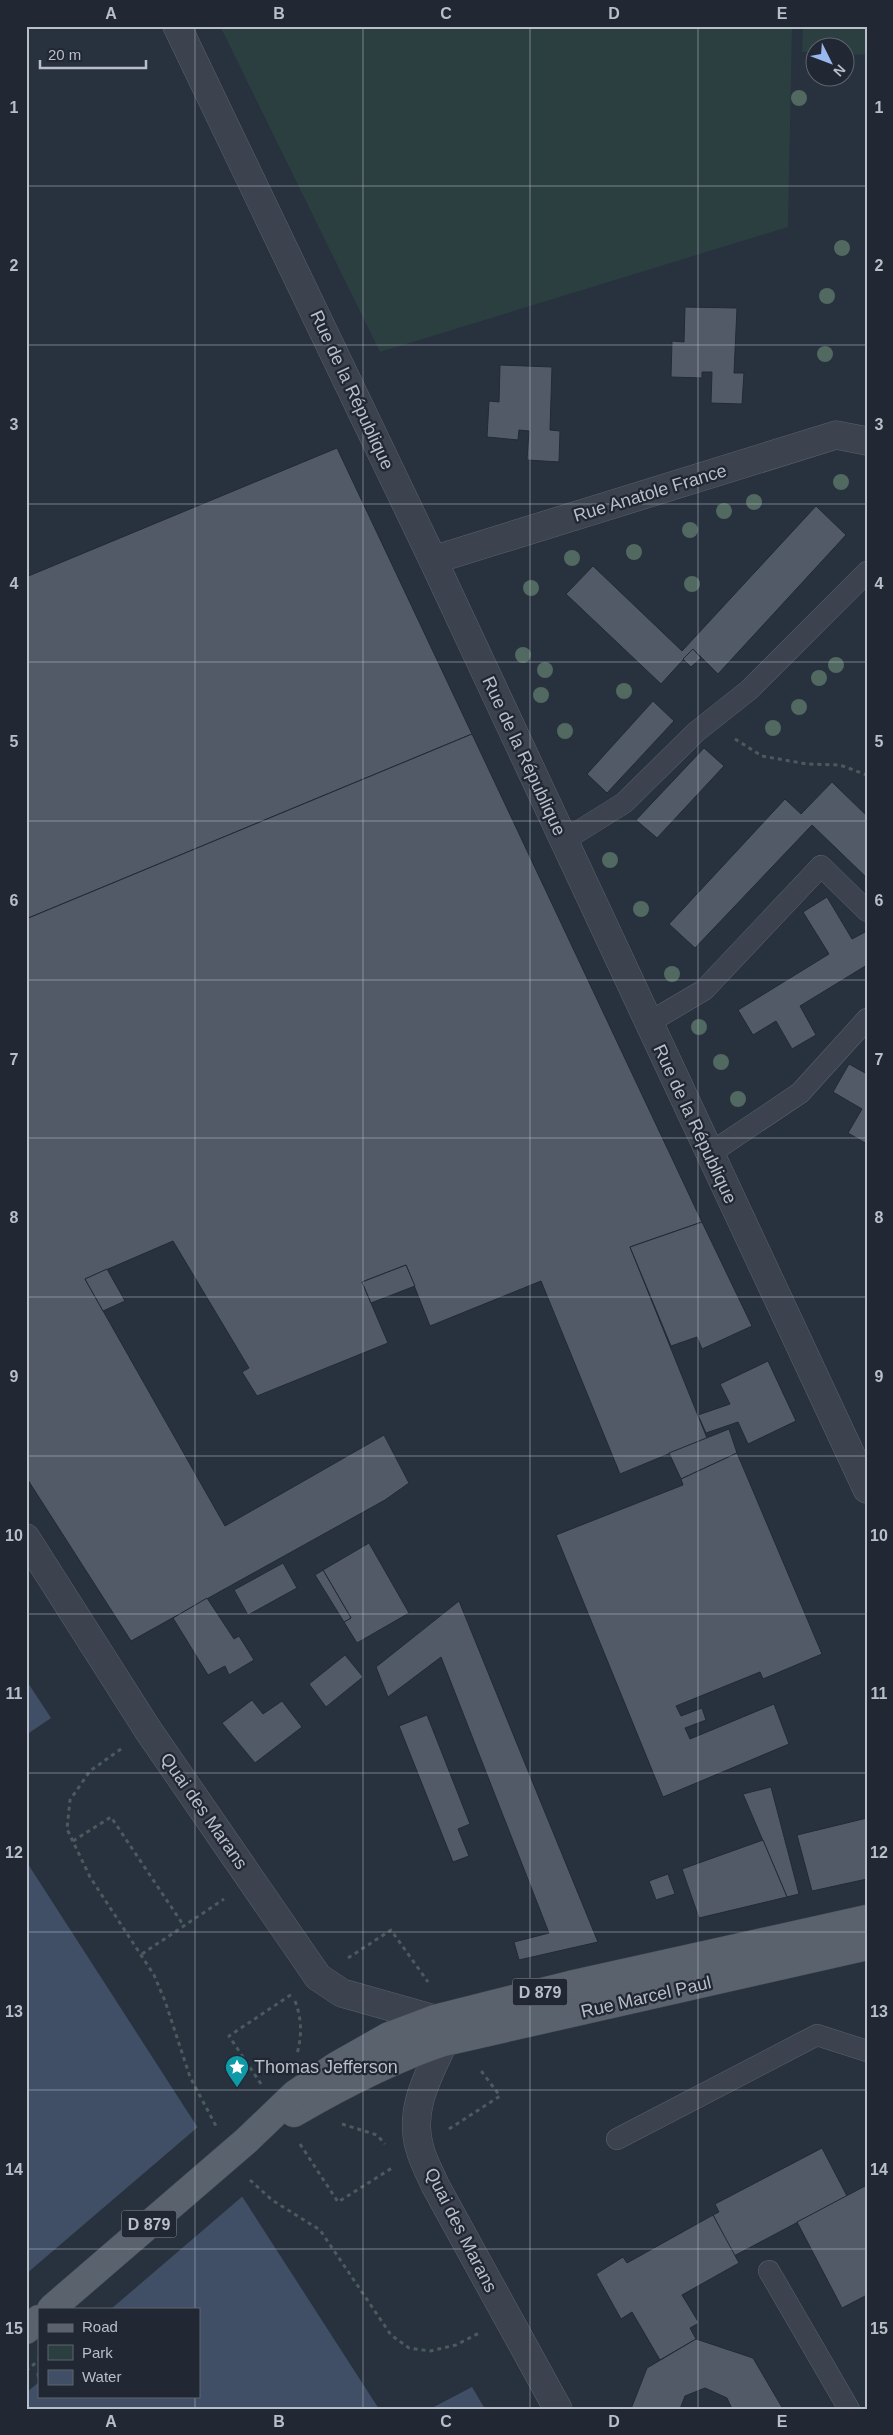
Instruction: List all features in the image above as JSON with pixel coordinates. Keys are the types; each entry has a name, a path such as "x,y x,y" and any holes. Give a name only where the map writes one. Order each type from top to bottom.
{"main road":[{"name":"Rue Marcel Paul","path":"439,2031 570,1985 867,1919"},
{"name":"Rue Marcel Paul","path":"52,2308 247,2140 295,2094 336,2066 389,2036 439,2031 867,1946"},
{"path":"26,2330 38,2320"}],"street":[{"name":"Rue de la République","path":"177,26 266,207 433,560 648,1024 867,1489"},
{"name":"Rue Anatole France","path":"433,560 836,435 867,441"},
{"name":"Quai des Marans","path":"26,1538 148,1730 318,1977 342,1993 439,2031 415,2117 420,2148 435,2185 558,2409"}],"lane":[{"path":"563,841 624,803 696,732 749,690 867,572"},
{"path":"648,1024 704,990 821,866 867,911"},
{"path":"709,1154 800,1093 867,1019"},
{"path":"617,2139 817,2035 867,2051"},
{"path":"769,2271 849,2409"}],"path":[{"path":"709,722 762,756 807,764 840,765 867,775"},
{"path":"126,1745 90,1771 70,1800 67,1829 90,1877 142,1954 165,2001 190,2077 220,2132"},
{"path":"73,1841 111,1817 184,1926"},
{"path":"142,1954 252,1880"},
{"path":"266,2091 229,2036 292,1994 299,2011 302,2038 292,2061"},
{"path":"334,2125 342,2124 377,2135 389,2148"},
{"path":"295,2137 338,2202 394,2166"},
{"path":"249,2179 272,2200 320,2230 391,2335 409,2348 430,2351 456,2345 488,2328"},
{"path":"26,2371 38,2361"}],"green space":[{"path":"220,26 792,26 788,227 380,352"},
{"path":"803,26 867,26 867,55 856,54 856,38 806,38 806,52 802,52"}],"water":[{"path":"26,1680 51,1718 26,1735"},
{"path":"26,1861 379,2409 26,2409"},
{"path":"472,2387 485,2409 430,2409"}],"pier":[{"path":"199,2126 244,2195 112,2308 38,2308 38,2372 36,2374 38,2383 26,2393 26,2274"}],"building":[{"path":"685,307 737,308 734,373 744,373 742,404 711,403 712,372 702,372 702,378 671,377 672,341 684,342"},
{"path":"500,365 552,367 550,430 560,431 559,462 527,460 529,431 519,430 518,440 487,437 489,401 499,402"},
{"path":"337,448 472,734 26,919 26,577"},
{"path":"816,506 846,535 718,674 693,649 661,684 566,594 593,566 682,651"},
{"path":"693,649 701,658 691,667 683,659"},
{"path":"653,701 674,721 607,793 587,774"},
{"path":"472,734 702,1222 630,1247 707,1438 620,1474 541,1281 430,1326 406,1265 362,1282 388,1343 257,1396 242,1372 249,1368 173,1241 85,1279 225,1526 384,1435 409,1483 385,1500 131,1641 26,1477 26,919"},
{"path":"704,748 724,766 657,838 636,820"},
{"path":"832,782 867,816 867,878 812,825 695,948 669,924 785,799 801,814"},
{"path":"827,897 852,939 867,931 867,965 800,1006 816,1035 792,1049 776,1021 753,1035 738,1010 829,954 803,912"},
{"path":"849,1064 867,1074 867,1144 848,1133 862,1109 833,1092"},
{"path":"702,1222 752,1326 702,1349 697,1337 671,1346 630,1247"},
{"path":"406,1265 415,1286 371,1303 362,1282"},
{"path":"107,1269 125,1301 103,1311 85,1279"},
{"path":"768,1361 796,1421 748,1444 738,1422 706,1433 698,1415 730,1404 720,1384"},
{"path":"729,1429 737,1453 681,1479 669,1453"},
{"path":"737,1453 822,1654 763,1679 760,1672 676,1706 681,1716 702,1708 706,1720 685,1728 690,1739 774,1704 789,1744 663,1797 556,1535 683,1485 681,1479"},
{"path":"369,1543 409,1613 357,1643 344,1622 351,1618 323,1570"},
{"path":"283,1563 297,1588 248,1615 234,1590"},
{"path":"323,1570 351,1618 344,1622 315,1575"},
{"path":"207,1598 234,1639 239,1636 254,1660 229,1675 225,1666 208,1675 173,1618"},
{"path":"459,1601 598,1942 519,1960 514,1942 549,1933 441,1657 388,1697 376,1667"},
{"path":"345,1655 363,1677 326,1707 309,1684"},
{"path":"252,1700 263,1714 282,1701 302,1727 255,1763 222,1723"},
{"path":"427,1715 470,1824 458,1829 469,1856 453,1862 399,1726"},
{"path":"771,1787 799,1894 787,1897 743,1794"},
{"path":"867,1818 867,1879 812,1891 797,1835"},
{"path":"763,1840 787,1897 699,1918 682,1869"},
{"path":"668,1874 675,1894 656,1900 649,1881"},
{"path":"822,2148 847,2196 734,2256 713,2215 719,2212 715,2204"},
{"path":"867,2185 867,2295 842,2308 797,2222"},
{"path":"713,2215 739,2263 682,2295 699,2323 690,2328 696,2339 660,2360 632,2312 621,2319 596,2274 623,2257 627,2263"},
{"path":"696,2339 753,2358 783,2409 732,2409 727,2398 705,2388 685,2396 680,2409 631,2409 647,2368"}],"place":[{"name":"Thomas Jefferson","path":"237,2088"}]}
